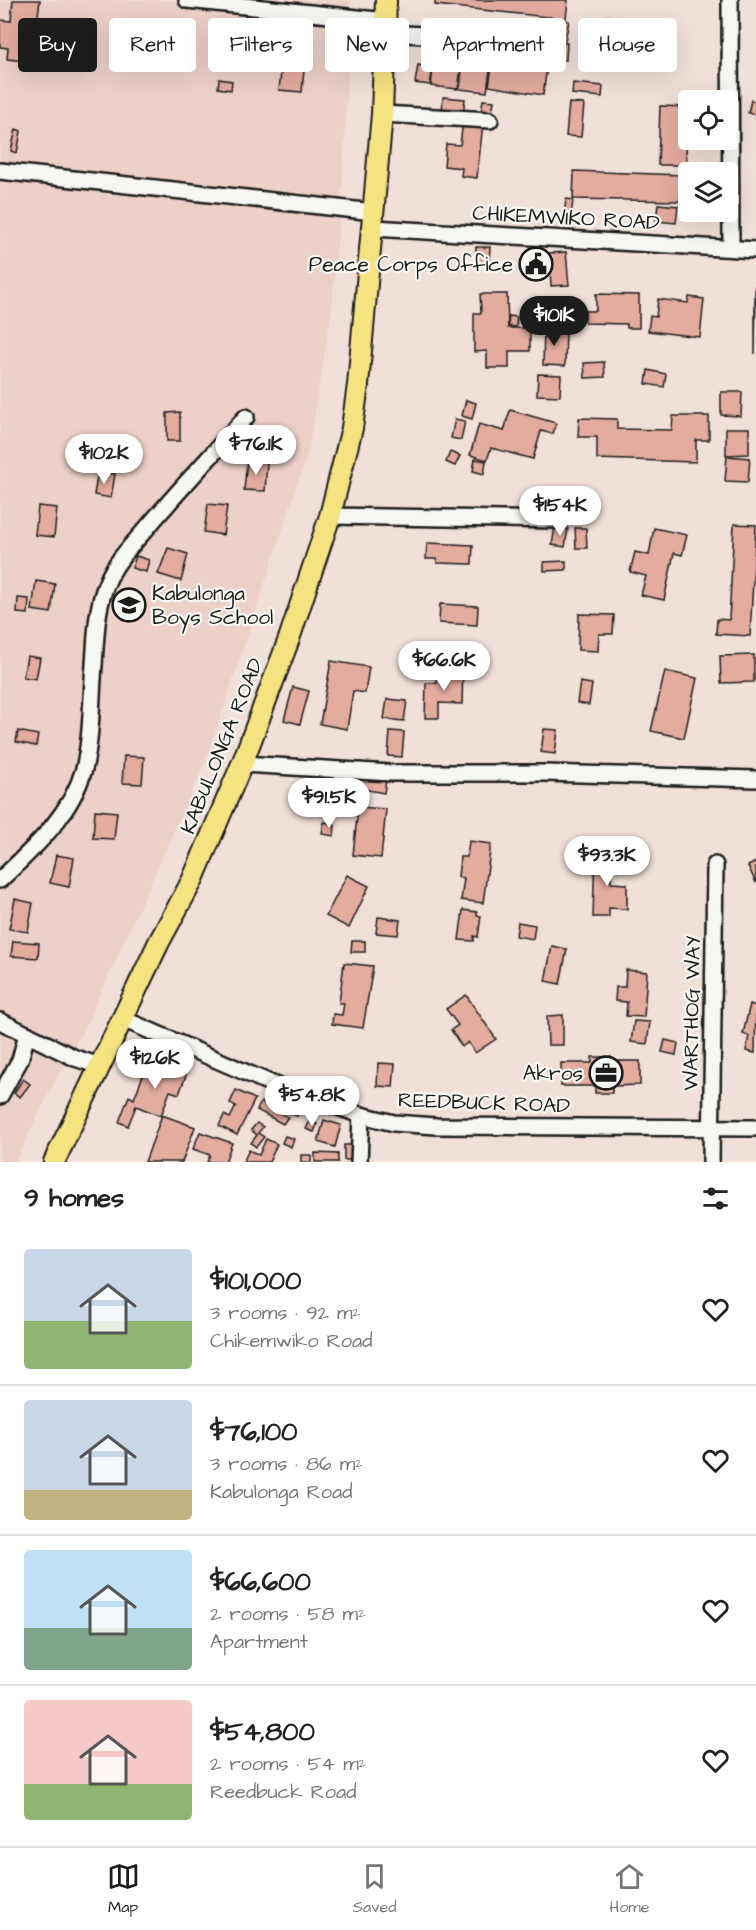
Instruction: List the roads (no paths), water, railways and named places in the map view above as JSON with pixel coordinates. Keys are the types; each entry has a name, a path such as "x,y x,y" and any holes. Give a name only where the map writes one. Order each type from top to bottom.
{"main road":[{"name":"KABULONGA ROAD","path":"386,0 386,18"},
{"name":"KABULONGA ROAD","path":"54,1162 192,881 242,764 289,639 330,516 352,428 374,220 384,72"}],"street":[{"path":"187,0 325,19"},
{"path":"730,0 730,248"},
{"path":"382,114 490,120"},
{"name":"CHIKEMWIKO ROAD","path":"0,171 374,220 756,250"},
{"path":"0,880 34,849 65,810 77,789 84,768 88,742 97,618 109,578 119,561 161,510 246,417"},
{"path":"330,516 560,520"},
{"path":"242,764 391,773 544,773 756,779"},
{"name":"WARTHOG WAY","path":"711,1162 715,866"},
{"path":"1,1019 75,1058 100,1066"},
{"name":"REEDBUCK ROAD","path":"123,1019 270,1083 361,1115 394,1123 436,1126 756,1128"},
{"path":"0,1096 20,1060 27,1034"},
{"path":"359,1162 361,1115"}],"place":[{"name":"Peace Corps Office","path":"536,264"},
{"name":"Kabulonga Boys School","path":"129,605"},
{"name":"Akros","path":"606,1073"}]}
